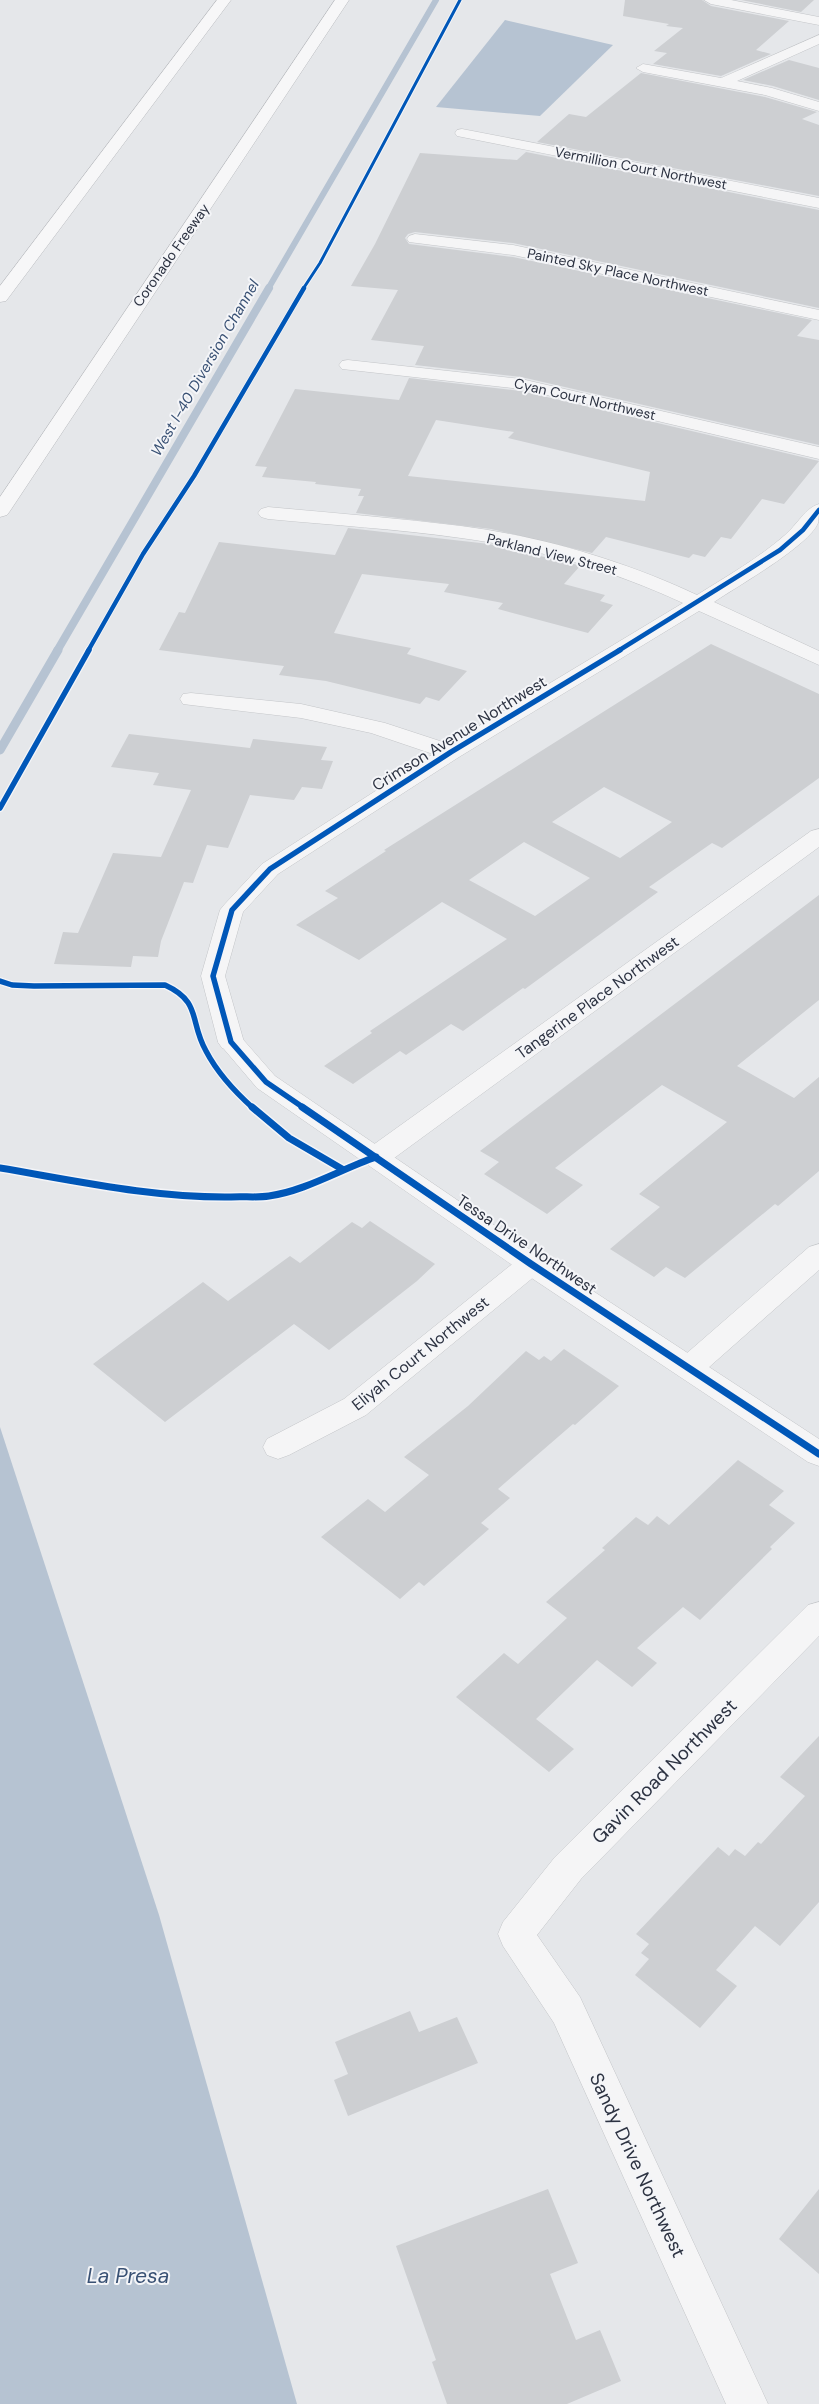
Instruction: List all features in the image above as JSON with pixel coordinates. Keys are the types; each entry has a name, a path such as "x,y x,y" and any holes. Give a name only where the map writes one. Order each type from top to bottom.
{"highway":[{"path":"0,297 224,0"},
{"name":"Coronado Freeway","path":"2,509 342,0"},
{"path":"0,290 28,261"}],"street":[{"path":"710,0 778,11 819,21"},
{"path":"724,82 819,38"},
{"path":"643,68 767,91 819,107"},
{"name":"Vermillion Court Northwest","path":"462,134 819,203"},
{"name":"Painted Sky Place Northwest","path":"415,238 513,250 819,315"},
{"name":"Cyan Court Northwest","path":"348,365 521,384 819,453"},
{"name":"Crimson Avenue Northwest","path":"231,1042 213,976 232,910 270,869 451,752 700,602 780,550 804,530 819,510"},
{"name":"Parkland View Street","path":"268,513 462,532 521,543 645,578 819,658"},
{"path":"192,699 301,711 377,728 451,752"},
{"name":"Tangerine Place Northwest","path":"376,1157 819,836"},
{"name":"Tessa Drive Northwest","path":"231,1042 266,1082 531,1264 819,1454"},
{"path":"689,1368 819,1254"},
{"name":"Eliyah Court Northwest","path":"278,1447 355,1407 531,1264"},
{"name":"Gavin Road Northwest","path":"516,1934 568,1868 819,1615"},
{"name":"Sandy Drive Northwest","path":"516,1934 567,2010 747,2404"}],"water":[{"path":"505,20 613,45 540,116 436,107"},
{"name":"La Presa","path":"0,1427 159,1915 297,2404 0,2404"}],"building":[{"path":"625,0 702,0 711,6 789,21 756,50 771,54 721,76 653,64 667,53 654,51 683,28 623,16"},
{"path":"741,0 814,0 801,12"},
{"path":"789,60 819,68 819,100 773,86 743,80"},
{"path":"641,73 765,97 817,112 802,119 819,125 819,196 537,142 569,114 586,117"},
{"path":"526,152 819,210 819,308 513,243 415,232 408,234 405,238 409,244 513,257 812,320 797,336 819,340 819,445 521,377 415,365 424,346 371,340 398,290 351,286 375,244 420,153 517,160"},
{"path":"409,378 521,391 819,461 784,504 762,499 731,539 721,537 705,557 693,554 689,558 606,537 592,553 491,529 356,513 364,496 358,496 361,489 315,484 316,482 262,477 267,467 255,466 295,389 399,400","holes":["436,420 514,432 508,438 650,472 645,501 408,476"]},
{"path":"348,528 489,544 574,564 580,566 564,584 605,595 600,601 613,605 588,633 498,609 503,603 444,592 449,584 362,574 334,633 411,648 407,654 467,671 439,701 426,697 420,704 326,681 279,675 284,666 159,650 179,612 185,613 219,542 335,555"},
{"path":"711,644 819,694 819,778 722,848 712,843 649,887 658,892 525,989 523,988 463,1031 451,1024 406,1055 400,1051 353,1084 324,1066 372,1033 370,1031 507,939 442,902 359,960 296,925 338,898 325,891 386,851 384,850","holes":["604,787 672,822 620,858 552,822","524,842 590,878 535,916 469,880"]},
{"path":"129,734 250,748 253,739 327,747 321,760 333,761 322,789 302,787 294,800 250,795 228,848 207,845 193,883 184,882 161,941 158,957 133,956 131,967 54,964 63,932 78,933 113,853 161,857 191,790 153,785 159,773 111,767"},
{"path":"819,895 819,1000 737,1066 794,1098 819,1077 819,1171 778,1206 775,1204 685,1278 666,1267 654,1277 610,1249 660,1207 639,1194 727,1122 662,1085 555,1168 583,1185 547,1214 484,1174 499,1162 480,1151"},
{"path":"370,1221 435,1264 417,1281 329,1350 294,1324 165,1422 93,1364 203,1282 228,1301 290,1256 300,1263 352,1222 362,1228"},
{"path":"564,1349 619,1386 498,1489 510,1498 481,1523 489,1529 424,1586 419,1582 400,1599 321,1537 368,1499 385,1512 429,1475 404,1457 468,1406 526,1351 539,1360 544,1356 551,1361"},
{"path":"738,1460 784,1491 769,1505 795,1523 770,1547 772,1549 700,1620 683,1607 637,1648 657,1663 632,1687 597,1660 536,1719 574,1749 549,1772 456,1697 504,1653 518,1664 567,1618 546,1602 605,1550 602,1548 636,1517 648,1525 657,1516 669,1525"},
{"path":"819,1736 819,1902 780,1946 755,1926 716,1970 737,1986 700,2028 635,1975 649,1959 641,1953 649,1944 636,1934 718,1847 729,1856 735,1849 745,1856 758,1842 761,1844 805,1796 780,1777"},
{"path":"410,2011 419,2032 457,2017 478,2063 348,2116 334,2080 348,2074 335,2042"},
{"path":"548,2189 578,2263 550,2274 576,2340 600,2330 621,2381 567,2404 447,2404 432,2362 436,2360 396,2246"},
{"path":"819,2189 819,2274 779,2239"}],"waterway":[{"name":"West I-40 Diversion Channel","path":"268,289 436,0"},
{"name":"West I-40 Diversion Channel","path":"57,651 269,288"},
{"name":"West I-40 Diversion Channel","path":"0,750 58,650"}],"cycle path":[{"path":"0,808 143,554 194,476 290,309 320,263 460,0"},
{"path":"819,510 803,530 780,550 700,602 451,752 270,869 232,910 213,976 231,1042 266,1082 531,1264 819,1454"},
{"path":"0,981 12,985 34,986 165,985 178,991 187,998 205,1050 231,1089 289,1138 342,1169"},
{"path":"0,1168 156,1194 195,1197 269,1196 315,1183 342,1169 376,1157"}]}
